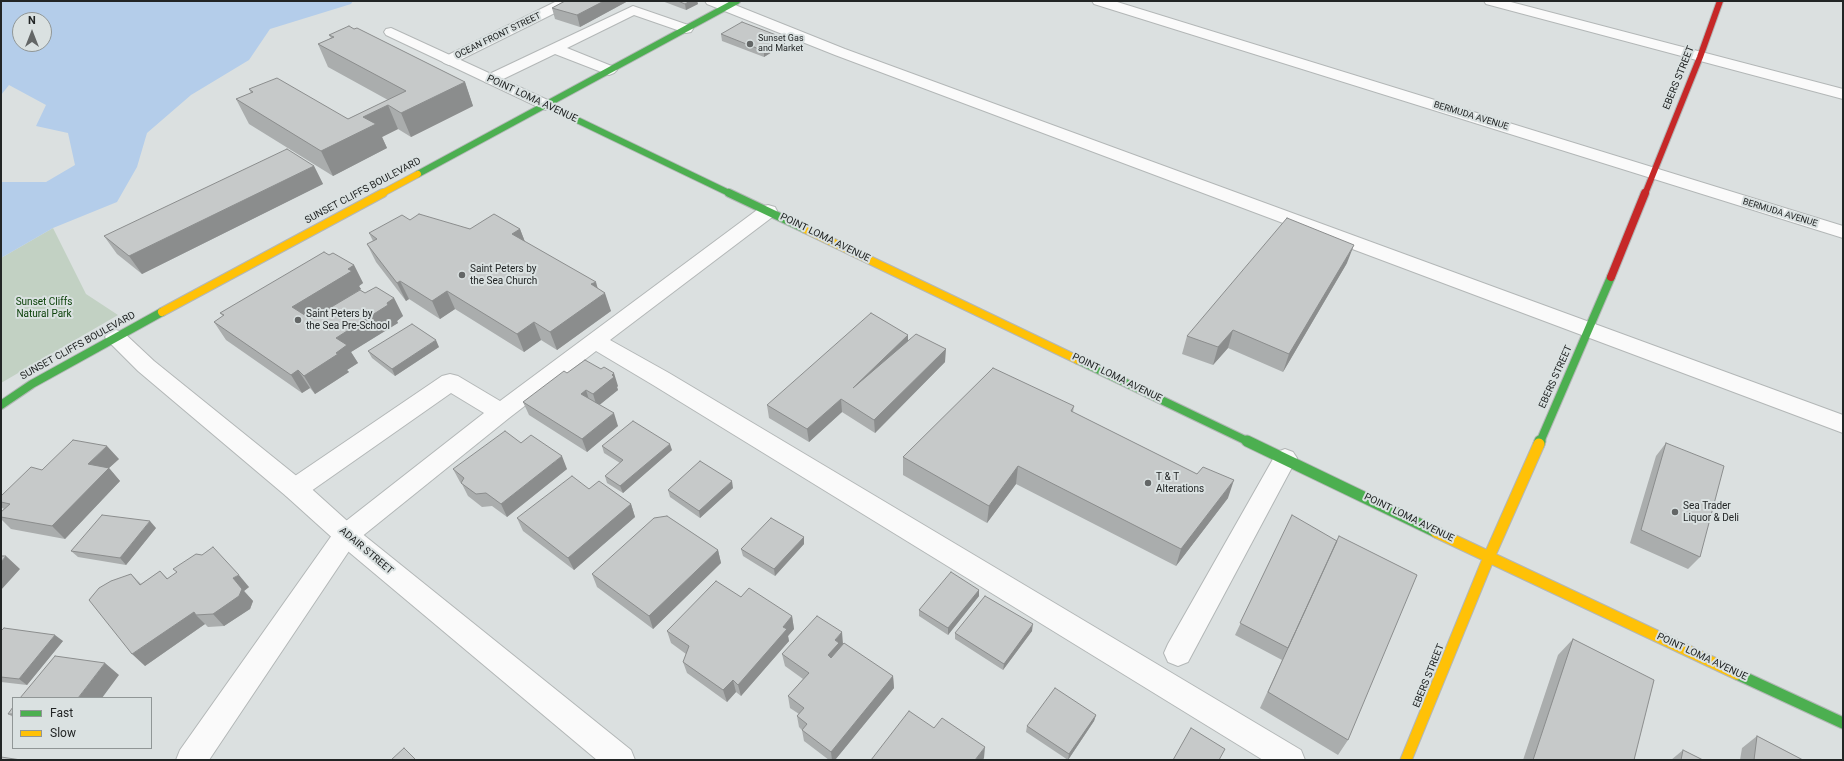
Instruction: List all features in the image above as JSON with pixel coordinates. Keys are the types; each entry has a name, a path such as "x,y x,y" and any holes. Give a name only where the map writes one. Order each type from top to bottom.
{"street":[{"name":"OCEAN FRONT STREET","path":"449,60 568,1"},
{"name":"BERMUDA AVENUE","path":"1099,1 1843,232"},
{"path":"1491,1 1843,94"},
{"name":"EBERS STREET","path":"1406,760 1489,557 1589,330 1700,57 1720,1"},
{"path":"725,3 840,52 1843,424"},
{"name":"SUNSET CLIFFS BOULEVARD","path":"1,405 32,384 116,337 686,29 725,3"},
{"path":"491,79 634,10 686,29"},
{"name":"POINT LOMA AVENUE","path":"391,32 1285,458 1489,557 1843,723"},
{"path":"555,48 609,70"},
{"path":"191,760 346,535 501,412 768,211"},
{"name":"ADAIR STREET","path":"116,337 146,366 295,489 346,535 620,760"},
{"path":"595,341 667,383 1290,760"},
{"path":"295,489 450,382 501,412"},
{"path":"1178,653 1285,458"}],"green space":[{"name":"Sunset Cliffs Natural Park","path":"53,228 86,294 118,315 1,383 1,258"}],"water":[{"path":"1,1 353,1 351,4 270,29 249,60 191,95 147,133 137,167 117,202 53,228 1,258 1,182 46,182 75,165 68,133 36,126 46,105 9,85 1,95"}],"building":[{"path":"565,1 604,1 577,15 552,8"},
{"path":"678,1 690,1 685,4"},
{"path":"742,22 784,38 764,51 721,34"},
{"path":"349,26 354,29 357,28 465,82 401,113 388,105 363,117 376,124 321,151 236,99 253,92 249,89 277,78 348,119 406,91 318,44 334,37 329,35"},
{"path":"287,149 314,166 129,256 104,236"},
{"path":"419,214 470,229 494,214 520,229 512,234 596,282 591,284 605,293 550,332 534,322 517,334 447,291 432,301 400,281 397,283 367,244 377,239 369,233 402,215 410,220"},
{"path":"1287,218 1354,245 1289,354 1233,330 1218,347 1187,336"},
{"path":"324,252 329,255 333,253 354,265 348,269 352,271 292,307 311,319 360,290 365,293 376,287 394,298 387,303 388,305 336,338 347,345 336,353 338,354 304,376 298,370 291,375 214,322 224,315 220,313"},
{"path":"871,313 908,335 853,388 916,334 946,349 874,420 841,399 807,429 767,405"},
{"path":"412,324 436,340 392,369 368,351"},
{"path":"585,360 601,369 604,367 614,373 612,375 614,377 593,394 586,390 581,394 614,413 582,439 523,402 564,371 567,373"},
{"path":"993,368 1074,406 1071,411 1197,474 1203,467 1234,480 1181,549 1018,466 989,506 903,457"},
{"path":"633,421 670,444 620,486 605,476 623,460 602,446"},
{"path":"505,431 521,443 531,435 562,456 501,504 486,493 476,494 461,483 464,478 453,469"},
{"path":"73,440 107,446 88,464 109,468 52,526 1,517 1,512 10,504 1,502 1,496 31,467 42,470"},
{"path":"1666,443 1724,466 1700,557 1641,530"},
{"path":"700,461 732,481 699,511 668,490"},
{"path":"572,476 589,489 599,481 631,504 568,558 517,518"},
{"path":"102,515 150,521 120,558 71,551"},
{"path":"1292,515 1337,541 1288,648 1240,623"},
{"path":"667,516 718,550 649,616 592,574 654,518"},
{"path":"771,518 804,537 774,569 741,549"},
{"path":"1339,536 1417,575 1348,740 1268,692"},
{"path":"213,547 239,575 233,578 242,589 239,596 213,614 196,615 194,612 132,654 89,600 99,588 111,581 131,574 140,585 160,571 167,579 177,572 173,569 196,554 202,555"},
{"path":"1,556 6,556 1,562"},
{"path":"951,572 979,590 948,628 919,610"},
{"path":"716,581 741,597 749,588 792,616 783,627 787,629 738,685 733,680 723,690 683,662 689,646 667,631"},
{"path":"985,596 1033,624 1004,664 955,633"},
{"path":"817,616 842,632 835,640 839,643 828,655 831,658 844,643 893,676 831,752 802,730 807,724 797,716 804,708 788,696 809,673 782,654"},
{"path":"4,628 55,635 19,679 1,677 1,631"},
{"path":"1573,639 1654,680 1634,760 1533,760"},
{"path":"55,656 105,663 79,697 21,697"},
{"path":"1055,688 1096,715 1069,754 1027,726"},
{"path":"12,708 12,714 8,714"},
{"path":"909,711 934,728 942,718 985,747 975,760 871,760"},
{"path":"1191,728 1225,749 1219,760 1173,760"},
{"path":"1757,736 1803,760 1754,760"},
{"path":"404,748 416,760 391,760"},
{"path":"1683,750 1703,760 1681,760"},
{"path":"1,757 21,760 1,760"}],"traffic: fast":[{"path":"418,174 737,1"},
{"path":"546,105 805,229"},
{"path":"1539,444 1611,277"},
{"path":"1,405 32,384 162,312"},
{"path":"1078,360 1436,532"},
{"path":"1737,674 1843,723"}],"traffic: slow":[{"path":"162,312 418,174"},
{"path":"805,229 1078,360"},
{"path":"1406,760 1489,557 1539,444"},
{"path":"1436,532 1737,674"}],"traffic: jam":[{"path":"1611,277 1700,57 1720,1"}],"place":[{"name":"Sunset Gas and Market","path":"750,44"},
{"name":"Saint Peters by the Sea Church","path":"462,275"},
{"name":"Saint Peters by the Sea Pre-School","path":"298,320"},
{"name":"T & T Alterations","path":"1148,483"},
{"name":"Sea Trader Liquor & Deli","path":"1675,512"}]}
